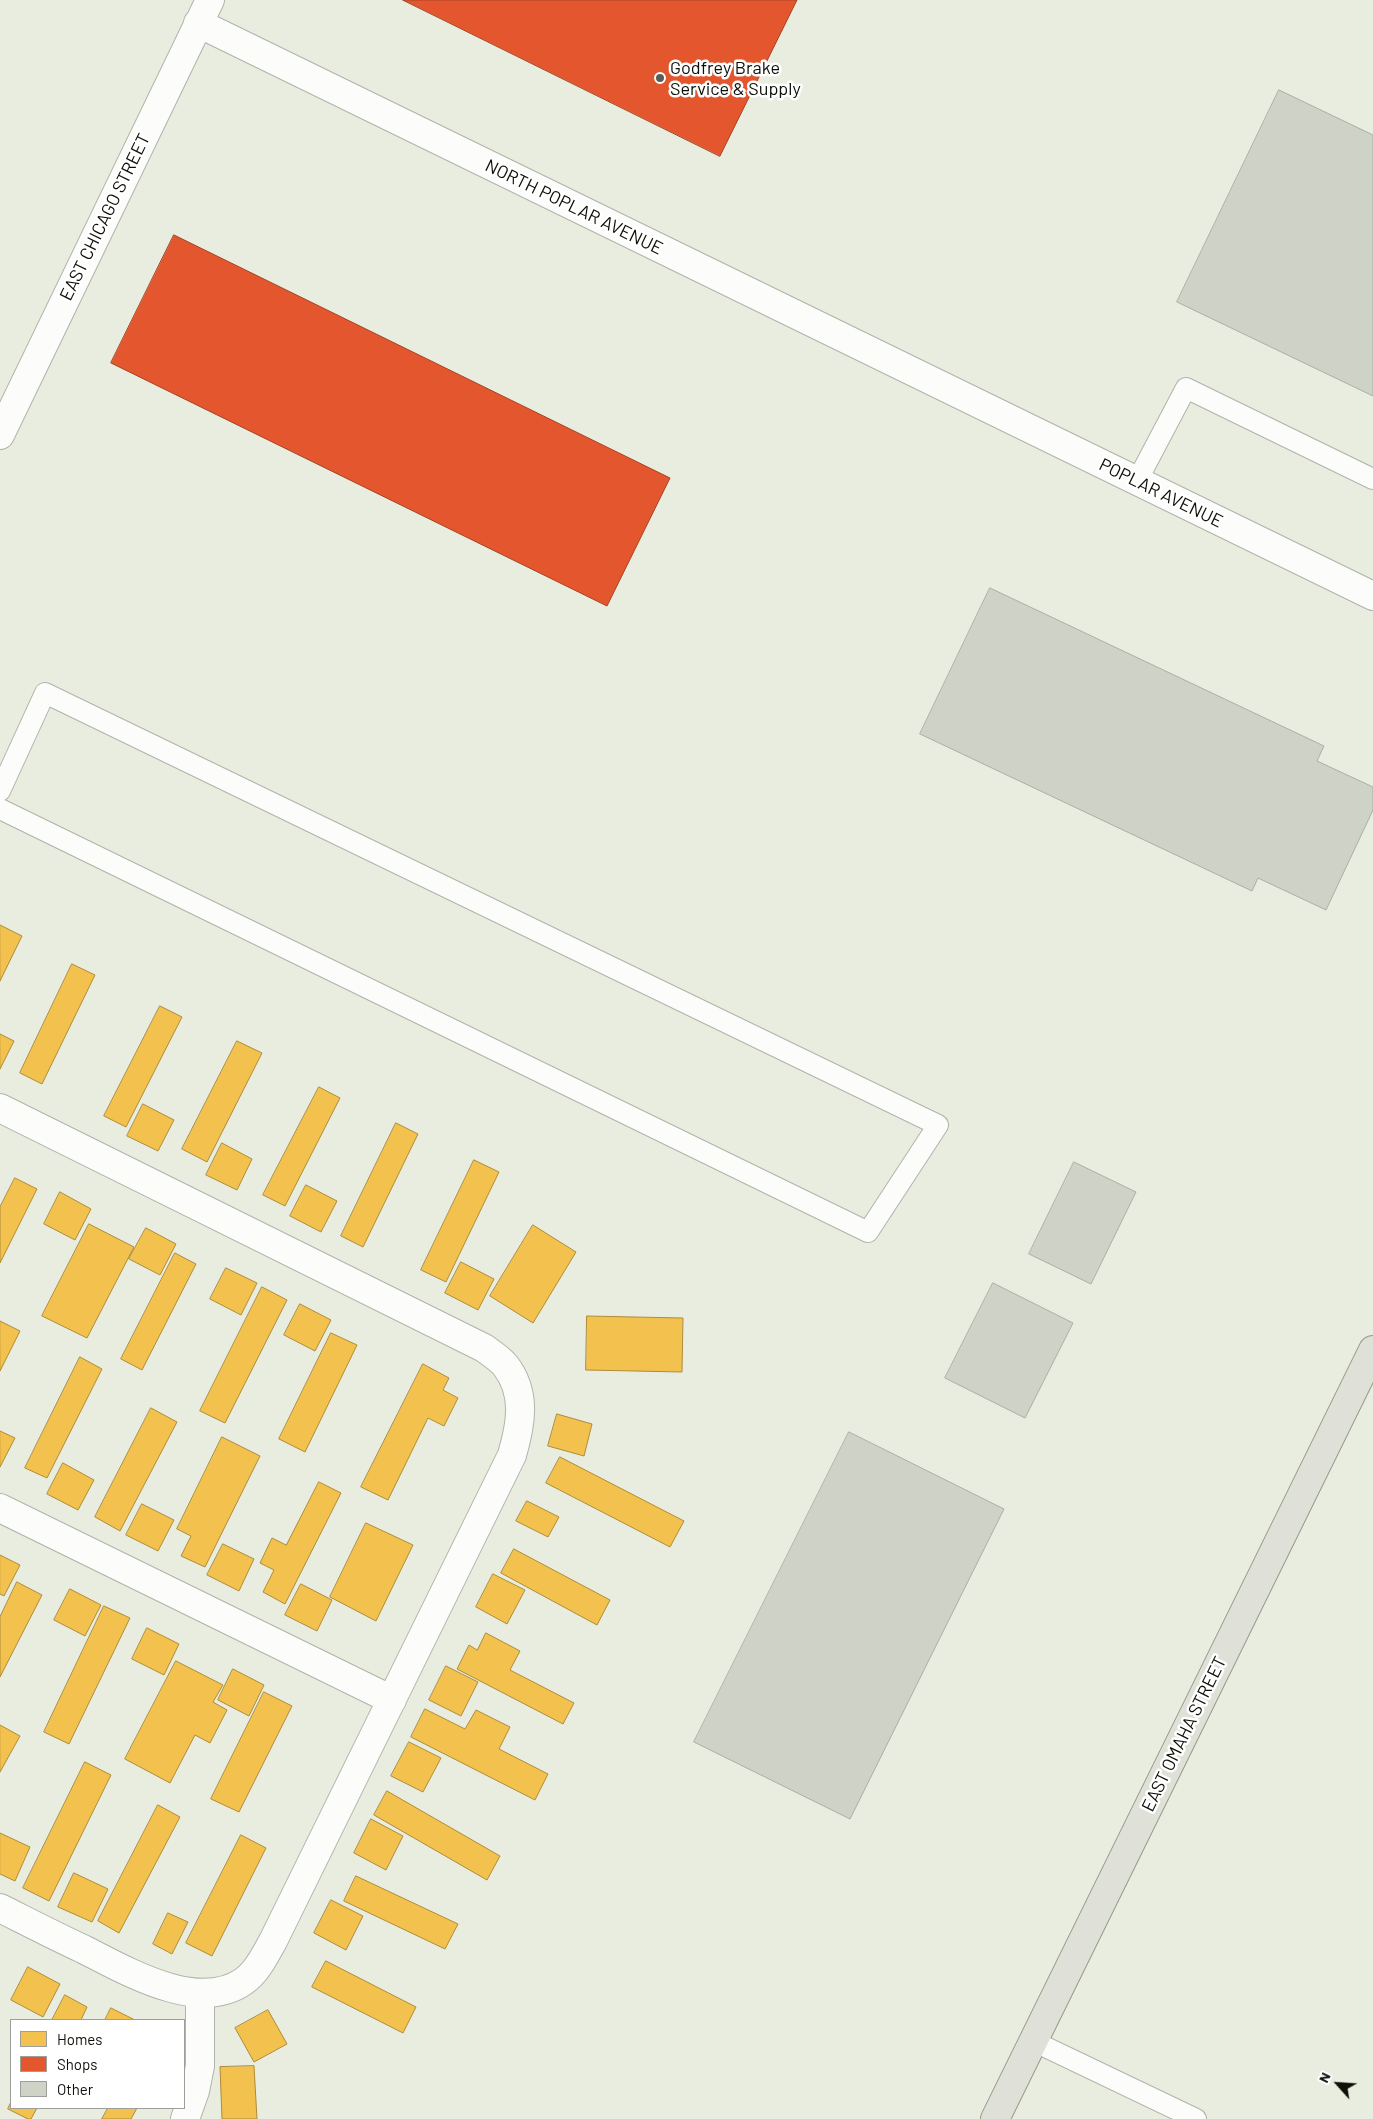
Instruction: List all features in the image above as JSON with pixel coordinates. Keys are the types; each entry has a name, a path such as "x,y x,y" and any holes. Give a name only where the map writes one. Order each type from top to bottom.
{"main road":[{"name":"EAST OMAHA STREET","path":"995,2119 1373,1350"}],"street":[{"name":"NORTH POPLAR AVENUE","path":"204,12 949,390"},
{"name":"EAST CHICAGO STREET","path":"0,435 204,12"},
{"name":"POPLAR AVENUE","path":"949,390 1373,596"},
{"path":"0,1108 464,1336 505,1364 515,1381 521,1404 520,1427 512,1455 274,1941 258,1966 246,1980 217,1992 200,1993 171,1988 138,1977 0,1908"},
{"path":"0,1508 392,1700"},
{"path":"185,2119 195,2091 200,2066 200,1993"}],"lane":[{"path":"1136,481 1186,388 1373,479"},
{"path":"0,791 45,693 938,1125 868,1232 0,809"},
{"path":"1034,2041 1196,2119"}],"building: Homes":[{"path":"0,925 22,936 0,981"},
{"path":"72,964 95,975 42,1084 20,1073"},
{"path":"160,1006 182,1017 126,1127 104,1116"},
{"path":"0,1034 14,1041 0,1069"},
{"path":"237,1041 262,1053 207,1162 182,1149"},
{"path":"319,1087 340,1098 285,1206 263,1195"},
{"path":"143,1104 174,1120 158,1151 127,1136"},
{"path":"396,1123 418,1134 363,1247 341,1236"},
{"path":"222,1143 252,1159 237,1190 206,1175"},
{"path":"474,1160 499,1172 446,1282 421,1270"},
{"path":"15,1178 37,1189 0,1263 0,1207"},
{"path":"306,1185 337,1201 321,1232 290,1216"},
{"path":"60,1192 91,1209 75,1240 44,1224"},
{"path":"89,1224 134,1247 87,1338 42,1316"},
{"path":"533,1225 576,1252 533,1323 490,1296"},
{"path":"146,1228 176,1244 160,1275 129,1259"},
{"path":"175,1253 196,1264 142,1370 121,1359"},
{"path":"461,1262 494,1279 478,1310 445,1293"},
{"path":"226,1268 257,1283 241,1315 210,1299"},
{"path":"262,1287 287,1300 225,1423 200,1411"},
{"path":"300,1304 331,1320 315,1351 284,1335"},
{"path":"587,1316 683,1318 682,1372 586,1370"},
{"path":"0,1321 20,1331 0,1371"},
{"path":"331,1333 357,1345 305,1452 279,1439"},
{"path":"80,1357 102,1369 47,1478 25,1468"},
{"path":"423,1364 449,1378 443,1390 458,1398 444,1426 428,1418 388,1500 361,1487"},
{"path":"151,1408 177,1422 120,1531 95,1517"},
{"path":"557,1414 592,1424 584,1456 548,1446"},
{"path":"0,1431 15,1438 0,1467"},
{"path":"222,1437 260,1456 205,1567 181,1556 191,1536 177,1529"},
{"path":"560,1457 684,1521 670,1547 546,1483"},
{"path":"63,1463 94,1480 78,1510 47,1494"},
{"path":"319,1482 341,1493 285,1604 263,1592 274,1570 260,1563 272,1538 286,1545"},
{"path":"527,1501 559,1517 548,1537 516,1521"},
{"path":"142,1504 174,1520 158,1551 126,1535"},
{"path":"366,1523 413,1545 376,1621 330,1597"},
{"path":"223,1544 254,1559 239,1591 207,1575"},
{"path":"514,1549 610,1600 597,1625 501,1573"},
{"path":"0,1555 20,1565 4,1596 0,1594"},
{"path":"493,1574 525,1590 507,1624 476,1607"},
{"path":"17,1582 42,1595 0,1677 0,1617"},
{"path":"301,1584 332,1600 317,1631 285,1615"},
{"path":"70,1589 101,1605 85,1636 54,1620"},
{"path":"104,1606 130,1618 69,1744 44,1732"},
{"path":"147,1628 179,1644 164,1675 132,1659"},
{"path":"486,1633 520,1651 510,1670 574,1703 563,1724 457,1669 469,1645 477,1650"},
{"path":"176,1661 223,1685 213,1702 227,1710 210,1743 195,1735 170,1783 125,1759"},
{"path":"446,1666 478,1682 461,1716 429,1700"},
{"path":"233,1669 264,1685 249,1716 218,1700"},
{"path":"264,1692 292,1706 239,1812 211,1799"},
{"path":"425,1709 465,1729 476,1710 510,1727 499,1749 548,1774 535,1800 411,1737"},
{"path":"0,1725 20,1736 0,1772"},
{"path":"409,1742 441,1758 423,1792 391,1776"},
{"path":"85,1762 111,1775 49,1901 23,1888"},
{"path":"387,1791 500,1856 487,1880 374,1815"},
{"path":"158,1805 180,1817 119,1933 98,1921"},
{"path":"371,1819 403,1836 386,1870 354,1853"},
{"path":"0,1833 30,1847 15,1881 0,1874"},
{"path":"241,1835 266,1848 212,1956 186,1943"},
{"path":"74,1873 108,1889 92,1922 58,1907"},
{"path":"356,1876 458,1924 445,1949 344,1901"},
{"path":"331,1900 363,1916 346,1950 314,1933"},
{"path":"168,1913 188,1922 172,1954 153,1944"},
{"path":"326,1961 416,2007 403,2033 312,1987"},
{"path":"28,1967 60,1984 43,2017 11,2000"},
{"path":"65,1995 87,2007 81,2019 53,2019"},
{"path":"111,2008 133,2019 106,2019"},
{"path":"268,2010 287,2044 254,2062 235,2028"},
{"path":"254,2066 257,2119 222,2119 220,2067"},
{"path":"10,2104 10,2109 36,2109 31,2119 28,2119 8,2109"},
{"path":"107,2109 136,2109 131,2119 102,2119"}],"building: Shops":[{"name":"Godfrey Brake Service & Supply","path":"403,0 797,0 720,156"},
{"path":"174,235 670,478 607,606 111,363"}],"building: Other":[{"path":"1279,90 1373,135 1373,396 1177,302"},
{"path":"990,588 1324,746 1317,761 1373,787 1373,810 1326,910 1258,878 1252,891 920,734"},
{"path":"1074,1162 1136,1192 1091,1284 1029,1254"},
{"path":"993,1283 1073,1323 1025,1418 945,1378"},
{"path":"849,1432 1004,1509 850,1819 694,1742"}],"place":[{"name":"Godfrey Brake Service & Supply","path":"660,78"}]}
